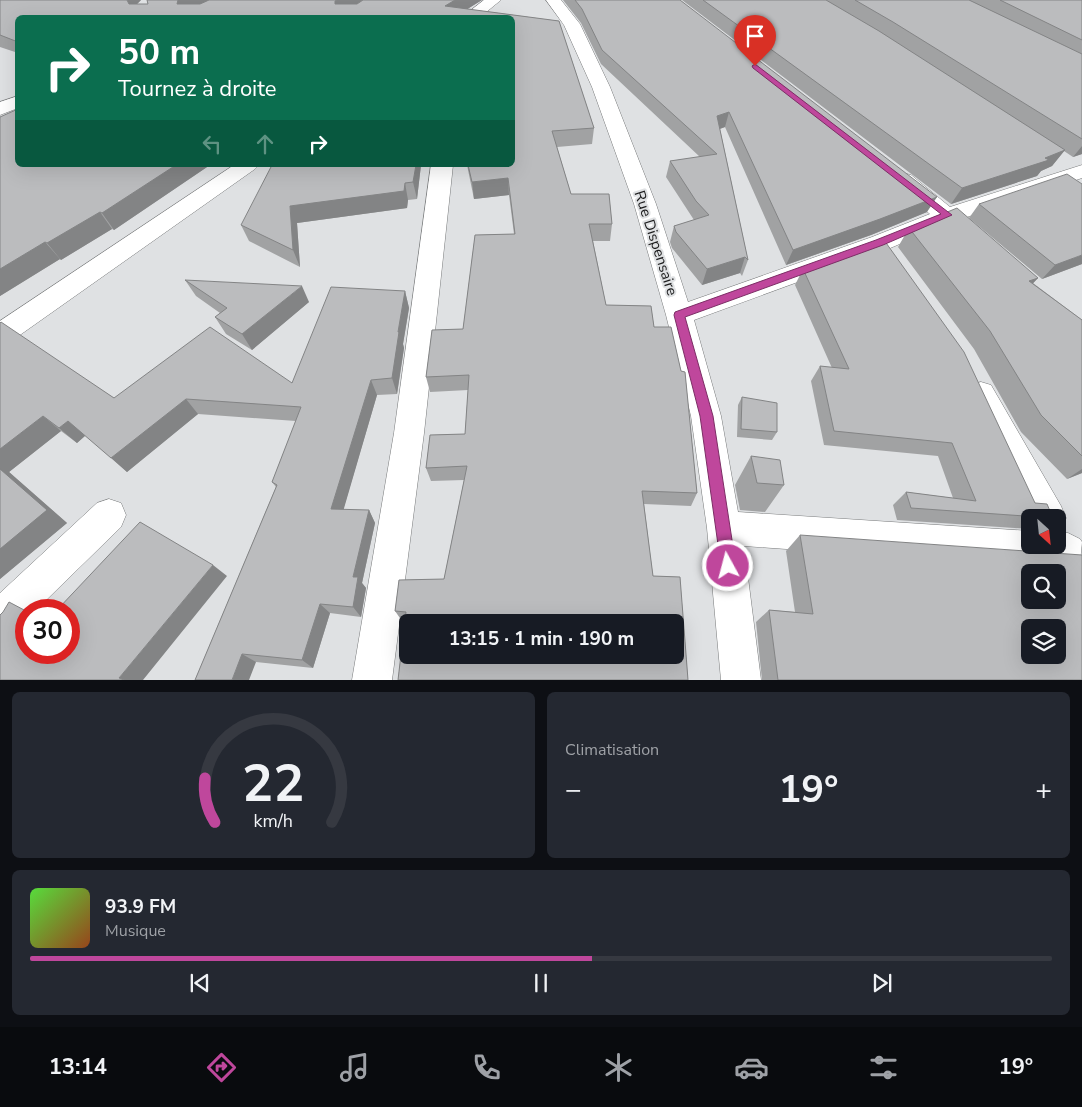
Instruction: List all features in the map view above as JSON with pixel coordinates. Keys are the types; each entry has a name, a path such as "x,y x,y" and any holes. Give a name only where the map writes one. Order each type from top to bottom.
{"street":[{"path":"472,15 494,0"},
{"name":"Rue Dispensaire","path":"552,0 572,24 601,87 645,204 679,315 706,416 724,528 741,680"},
{"path":"0,109 15,102"},
{"path":"0,335 245,167"},
{"path":"372,680 409,433 442,167"},
{"path":"886,167 948,215 991,252"},
{"path":"679,315 880,243 948,215 1076,169"},
{"path":"880,243 896,266"},
{"path":"971,375 1044,509"},
{"path":"0,619 109,515"},
{"path":"724,528 1069,553"}],"building":[{"path":"0,0 127,0 129,4 148,4 147,0 178,0 177,4 200,4 209,0 337,0 335,4 357,4 363,0 455,0 445,6 513,15 15,15 15,41 0,35"},
{"path":"575,0 680,0 937,197 793,250 729,112 717,116 748,260 745,257 707,269 676,232 674,226 709,215 696,201 670,161 717,154 602,50 582,9"},
{"path":"703,0 826,0 879,31 1065,150 1045,158 1049,160 962,188"},
{"path":"855,0 969,0 1082,54 1082,139 893,22"},
{"path":"1000,0 1082,0 1082,40"},
{"path":"515,15 559,21 594,128 552,131 571,194 609,194 612,224 589,224 606,305 651,306 654,327 671,327 681,371 685,372 697,493 642,491 653,576 680,577 683,614 406,614 406,612 395,611 399,580 444,579 467,466 426,468 430,435 465,434 469,375 426,377 432,330 463,329 475,235 515,234 508,178 472,182 468,167 515,167"},
{"path":"15,110 15,167 173,167 102,213 100,212 47,243 45,242 0,269 0,117"},
{"path":"271,167 416,167 413,182 405,183 404,191 290,206 293,250 241,225"},
{"path":"1067,174 1082,184 1082,255 1055,265 979,204"},
{"path":"957,208 1038,278 1029,281 1082,320 1082,456 1041,415 990,331 909,228"},
{"path":"884,240 964,352 1035,503 1047,504 1049,509 1021,509 1021,516 911,508 906,492 976,501 952,443 834,431 820,366 849,369 803,269"},
{"path":"185,280 302,286 242,334 215,317 227,308"},
{"path":"331,287 405,291 392,378 371,380 331,509 369,510 353,577 358,577 353,607 320,604 302,660 242,654 232,680 195,680 277,485 272,482 301,407 186,399 111,458 68,421 59,428 43,416 0,449 0,323 114,398 210,327 292,383"},
{"path":"742,397 777,403 777,432 741,429"},
{"path":"751,456 780,460 784,485 757,483"},
{"path":"0,469 47,510 0,549"},
{"path":"140,522 213,565 119,678 124,680 0,680 0,615 9,602 15,605 15,664 80,664 80,599 67,599"},
{"path":"800,535 1021,551 1021,554 1082,555 1082,680 778,680 769,610 813,614"},
{"path":"684,628 688,680 398,680 400,664 684,664"}],"route":[{"path":"728,566 724,528 706,416 679,315 880,243 948,215 755,66"}]}
